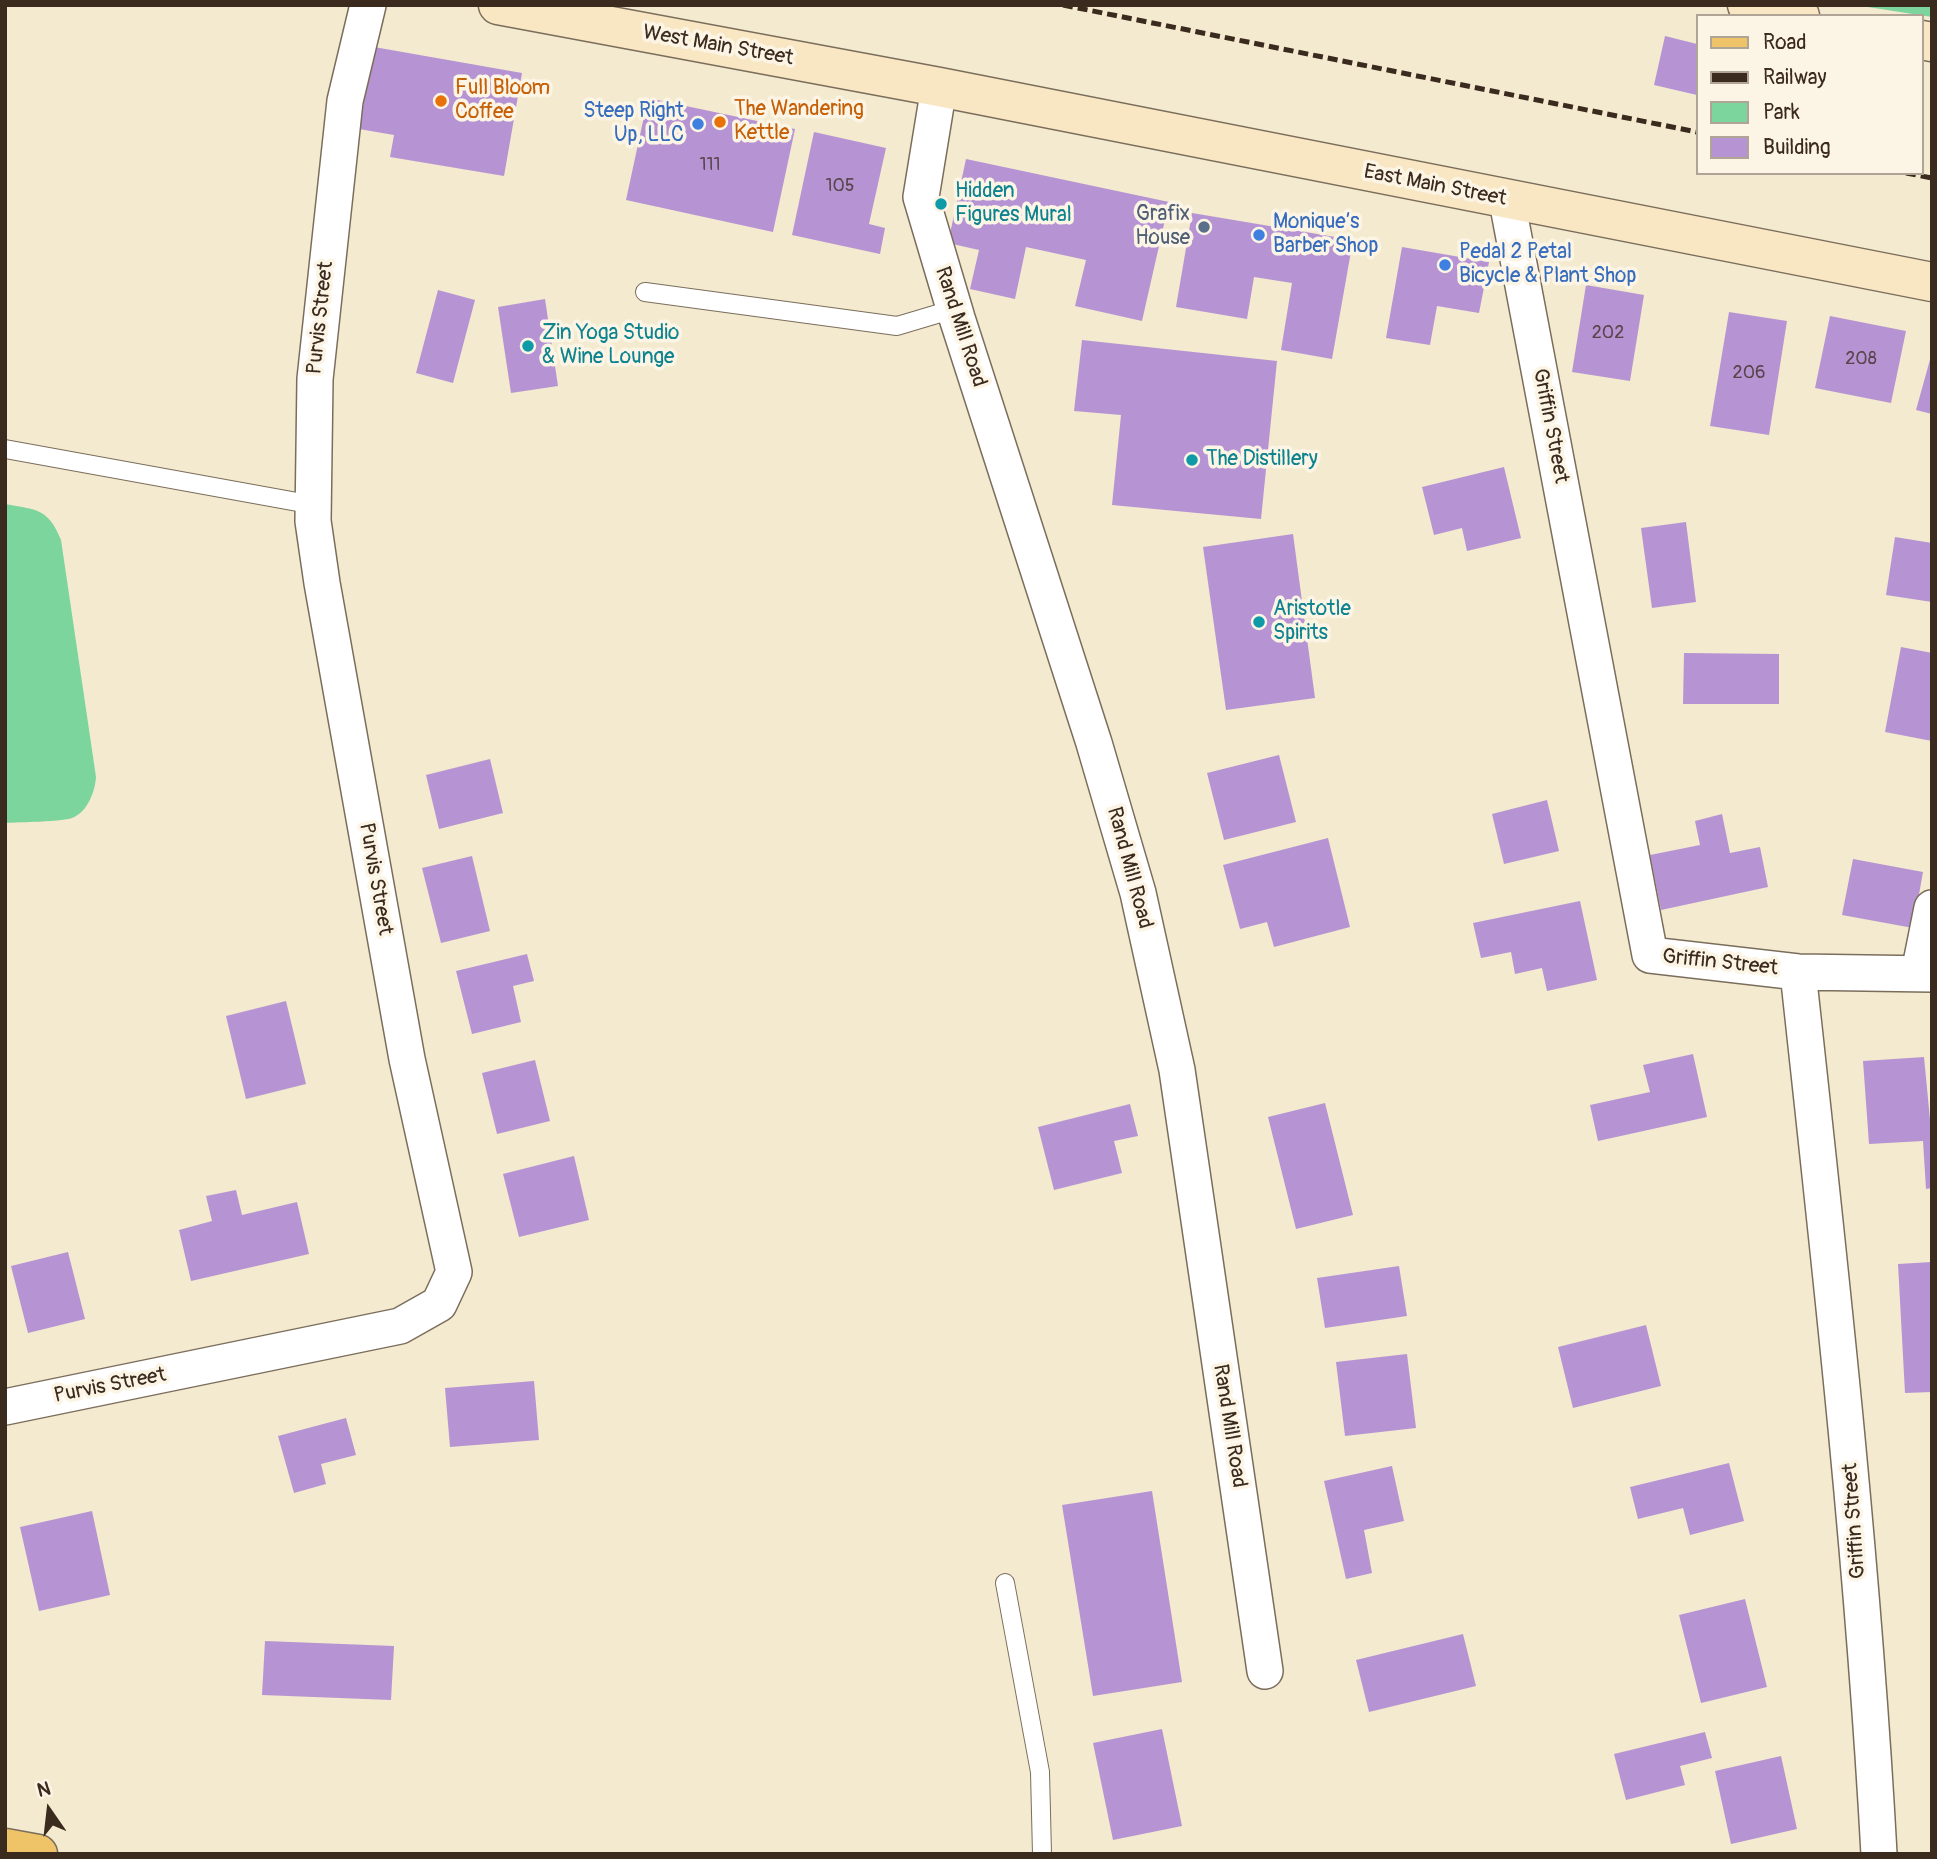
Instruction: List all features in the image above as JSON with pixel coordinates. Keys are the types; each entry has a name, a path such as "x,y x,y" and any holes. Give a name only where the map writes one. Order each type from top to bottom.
{"main road":[{"path":"5,1848 38,1854"}],"street":[{"name":"Purvis Street","path":"5,1407 400,1326 439,1304 454,1272 407,1059 313,521 314,379 323,287 345,101 368,5"},
{"name":"West Main Street","path":"498,5 939,87"},
{"path":"1747,5 1790,14"},
{"name":"East Main Street","path":"939,87 1507,201 1932,282"},
{"name":"Rand Mill Road","path":"939,87 921,197 954,309 1094,743 1138,893 1177,1070 1265,1671"},
{"name":"Griffin Street","path":"1507,201 1650,955 1798,972 1849,1447 1873,1742 1879,1854"},
{"path":"1798,972 1925,974 1932,908"}],"lane":[{"path":"645,292 897,326 954,309"},
{"path":"5,449 314,505"},
{"path":"1005,1583 1040,1772 1042,1854"}],"green space":[{"path":"1855,5 1932,5 1932,17"},
{"path":"5,504 40,512 51,522 61,540 96,777 86,806 72,818 5,823"}],"building":[{"path":"1665,36 1696,44 1696,95 1654,85"},
{"name":"Full Bloom Coffee","path":"374,47 522,73 504,176 390,157 394,135 359,129"},
{"path":"648,98 795,129 773,232 626,200"},
{"path":"814,132 886,148 869,224 885,228 880,254 792,235"},
{"path":"966,159 1169,202 1142,321 1075,306 1086,260 1026,247 1015,299 970,289 979,250 948,243"},
{"path":"1192,213 1353,240 1332,359 1281,350 1292,283 1254,277 1247,319 1176,307"},
{"path":"1402,247 1489,262 1479,313 1437,306 1430,345 1386,338"},
{"path":"1586,285 1644,295 1630,381 1572,372"},
{"path":"438,290 475,300 453,383 416,373"},
{"name":"Zin Yoga Studio & Wine Lounge","path":"545,299 558,386 511,393 498,307"},
{"path":"1729,312 1787,321 1769,435 1710,426"},
{"path":"1830,316 1906,331 1891,403 1815,388"},
{"name":"The Distillery","path":"1082,340 1277,361 1261,519 1112,505 1121,415 1074,411"},
{"path":"1932,356 1932,414 1916,410"},
{"path":"1504,467 1521,538 1467,551 1462,528 1434,535 1422,487"},
{"path":"1686,522 1696,602 1652,608 1641,528"},
{"name":"Aristotle Spirits","path":"1293,534 1315,698 1226,710 1203,547"},
{"path":"1895,537 1932,543 1932,602 1886,595"},
{"path":"1901,647 1932,653 1932,741 1885,732"},
{"path":"1684,653 1779,654 1779,704 1683,704"},
{"path":"1279,755 1296,822 1224,840 1207,773"},
{"path":"490,759 503,813 439,829 426,775"},
{"path":"1547,800 1559,851 1504,864 1492,814"},
{"path":"1722,814 1730,853 1760,847 1768,887 1661,910 1650,855 1700,845 1695,821"},
{"path":"1328,838 1350,927 1274,947 1267,922 1240,929 1223,865"},
{"path":"472,856 490,931 441,943 422,868"},
{"path":"1853,859 1923,872 1913,928 1842,915"},
{"path":"1580,901 1597,980 1547,991 1542,968 1515,974 1511,952 1481,958 1473,923"},
{"path":"527,954 534,981 513,986 521,1022 472,1034 456,971"},
{"path":"286,1001 306,1084 246,1099 226,1016"},
{"path":"1693,1054 1707,1117 1598,1141 1590,1105 1650,1092 1643,1065"},
{"path":"1924,1057 1932,1140 1932,1188 1926,1189 1923,1141 1869,1144 1863,1061"},
{"path":"535,1060 550,1121 497,1134 482,1073"},
{"path":"1325,1103 1353,1215 1296,1229 1268,1117"},
{"path":"1130,1104 1138,1136 1114,1141 1122,1173 1054,1190 1038,1127"},
{"path":"574,1156 589,1220 519,1237 503,1174"},
{"path":"236,1190 242,1215 297,1202 309,1254 191,1281 179,1230 212,1221 206,1196"},
{"path":"68,1252 85,1319 28,1333 11,1266"},
{"path":"1932,1262 1932,1392 1905,1393 1898,1264"},
{"path":"1399,1266 1407,1316 1325,1328 1317,1278"},
{"path":"1646,1325 1661,1386 1573,1408 1558,1347"},
{"path":"1407,1354 1416,1428 1345,1436 1336,1362"},
{"path":"534,1381 539,1440 450,1447 445,1388"},
{"path":"346,1418 356,1455 321,1464 326,1484 294,1493 278,1436"},
{"path":"1729,1463 1744,1521 1690,1535 1683,1508 1638,1519 1630,1487"},
{"path":"1392,1466 1404,1521 1364,1530 1372,1573 1346,1579 1324,1481"},
{"path":"1152,1491 1182,1682 1093,1696 1062,1505"},
{"path":"92,1511 110,1595 39,1611 20,1527"},
{"path":"1745,1599 1767,1687 1701,1703 1679,1615"},
{"path":"1463,1634 1476,1686 1369,1712 1356,1660"},
{"path":"265,1641 394,1646 391,1700 262,1695"},
{"path":"1162,1729 1182,1826 1113,1840 1093,1743"},
{"path":"1705,1732 1712,1758 1680,1766 1685,1785 1626,1800 1614,1754"},
{"path":"1781,1756 1797,1829 1731,1844 1715,1771"}],"railway":[{"path":"1063,5 1696,132"},
{"path":"1916,175 1932,178"}],"place":[{"name":"Full Bloom Coffee","path":"441,101"},
{"name":"The Wandering Kettle","path":"720,122"},
{"name":"Steep Right Up, LLC","path":"698,124"},
{"name":"Hidden Figures Mural","path":"941,204"},
{"name":"Grafix House","path":"1204,227"},
{"name":"Monique’s Barber Shop","path":"1259,235"},
{"name":"Pedal 2 Petal Bicycle & Plant Shop","path":"1445,265"},
{"name":"Zin Yoga Studio & Wine Lounge","path":"528,346"},
{"name":"The Distillery","path":"1192,460"},
{"name":"Aristotle Spirits","path":"1259,622"}]}
